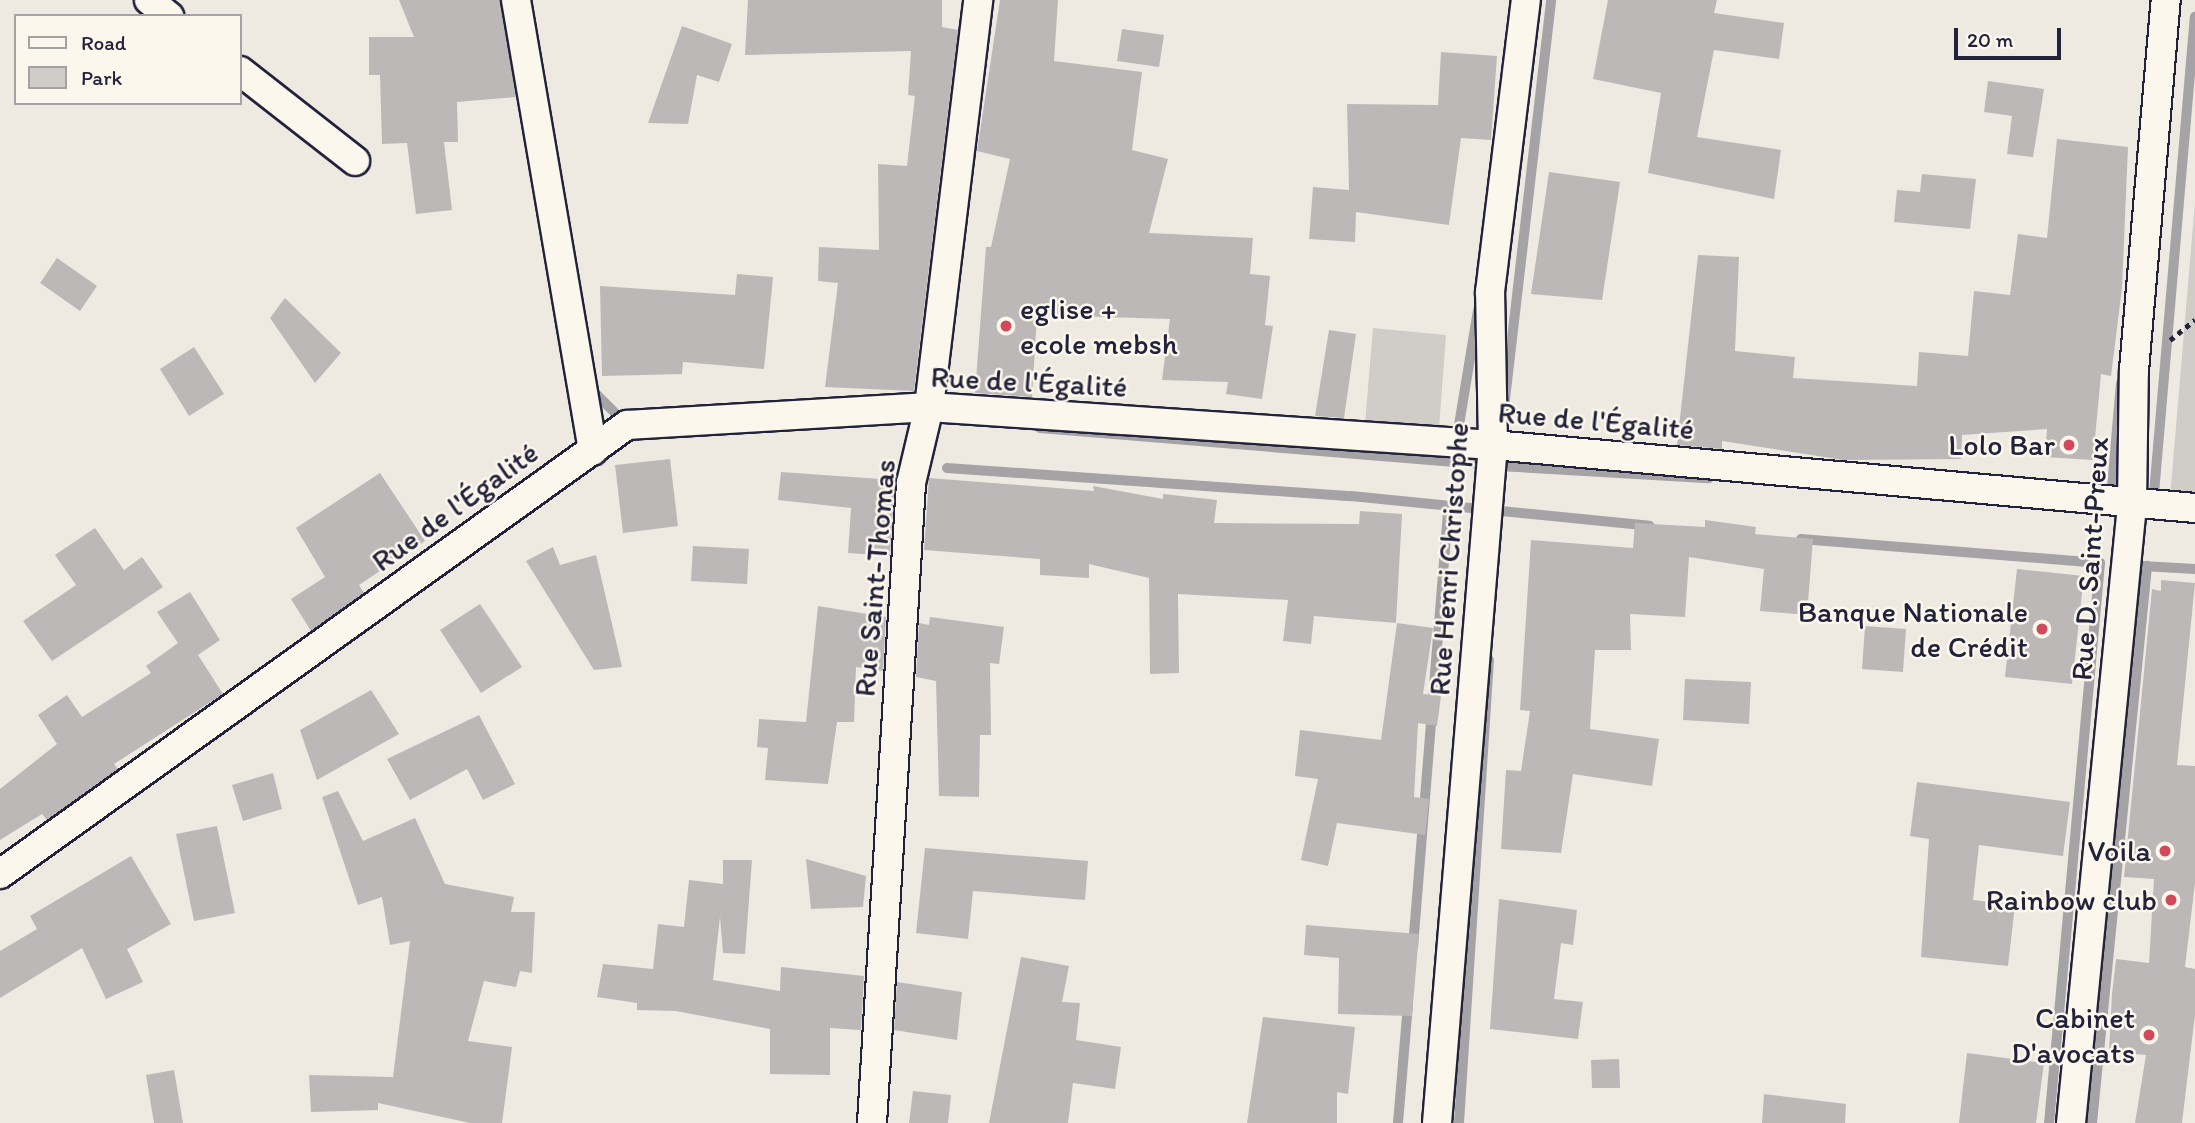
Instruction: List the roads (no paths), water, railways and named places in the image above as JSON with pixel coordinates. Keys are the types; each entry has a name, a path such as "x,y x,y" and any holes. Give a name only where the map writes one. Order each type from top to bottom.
{"street":[{"path":"149,0 166,14"},
{"path":"516,0 593,450"},
{"name":"Rue Saint-Thomas","path":"872,1123 911,483 929,407 978,0"},
{"name":"Rue Henri Christophe","path":"1437,1123 1493,445 1490,292 1526,0"},
{"name":"Rue D. Saint-Preux","path":"2071,1123 2133,505 2134,370 2166,0"},
{"path":"242,73 355,161"},
{"name":"Rue de l'Égalité","path":"0,874 627,425 929,407 1493,445 2133,505 2195,508"}],"waterway":[{"path":"1504,408 1551,0"},
{"path":"2153,505 2195,17"},
{"path":"1456,443 1478,310"},
{"path":"2111,499 2121,383"},
{"path":"589,387 625,423"},
{"path":"1040,428 1491,465"},
{"path":"1499,459 1498,466 1709,478"},
{"path":"947,468 1351,496 1649,526"},
{"path":"1413,947 1448,510"},
{"path":"1801,539 2100,563 2049,1123"},
{"path":"2142,566 2195,569"},
{"path":"2092,1123 2147,566"},
{"path":"1459,1123 1489,660"},
{"path":"1398,1123 1408,1005"}],"place":[{"name":"eglise + ecole mebsh","path":"1006,326"},
{"name":"Lolo Bar","path":"2069,445"},
{"name":"Banque Nationale de Crédit","path":"2042,629"},
{"name":"Voila","path":"2165,851"},
{"name":"Rainbow club","path":"2171,900"},
{"name":"Cabinet D'avocats","path":"2149,1035"}]}
